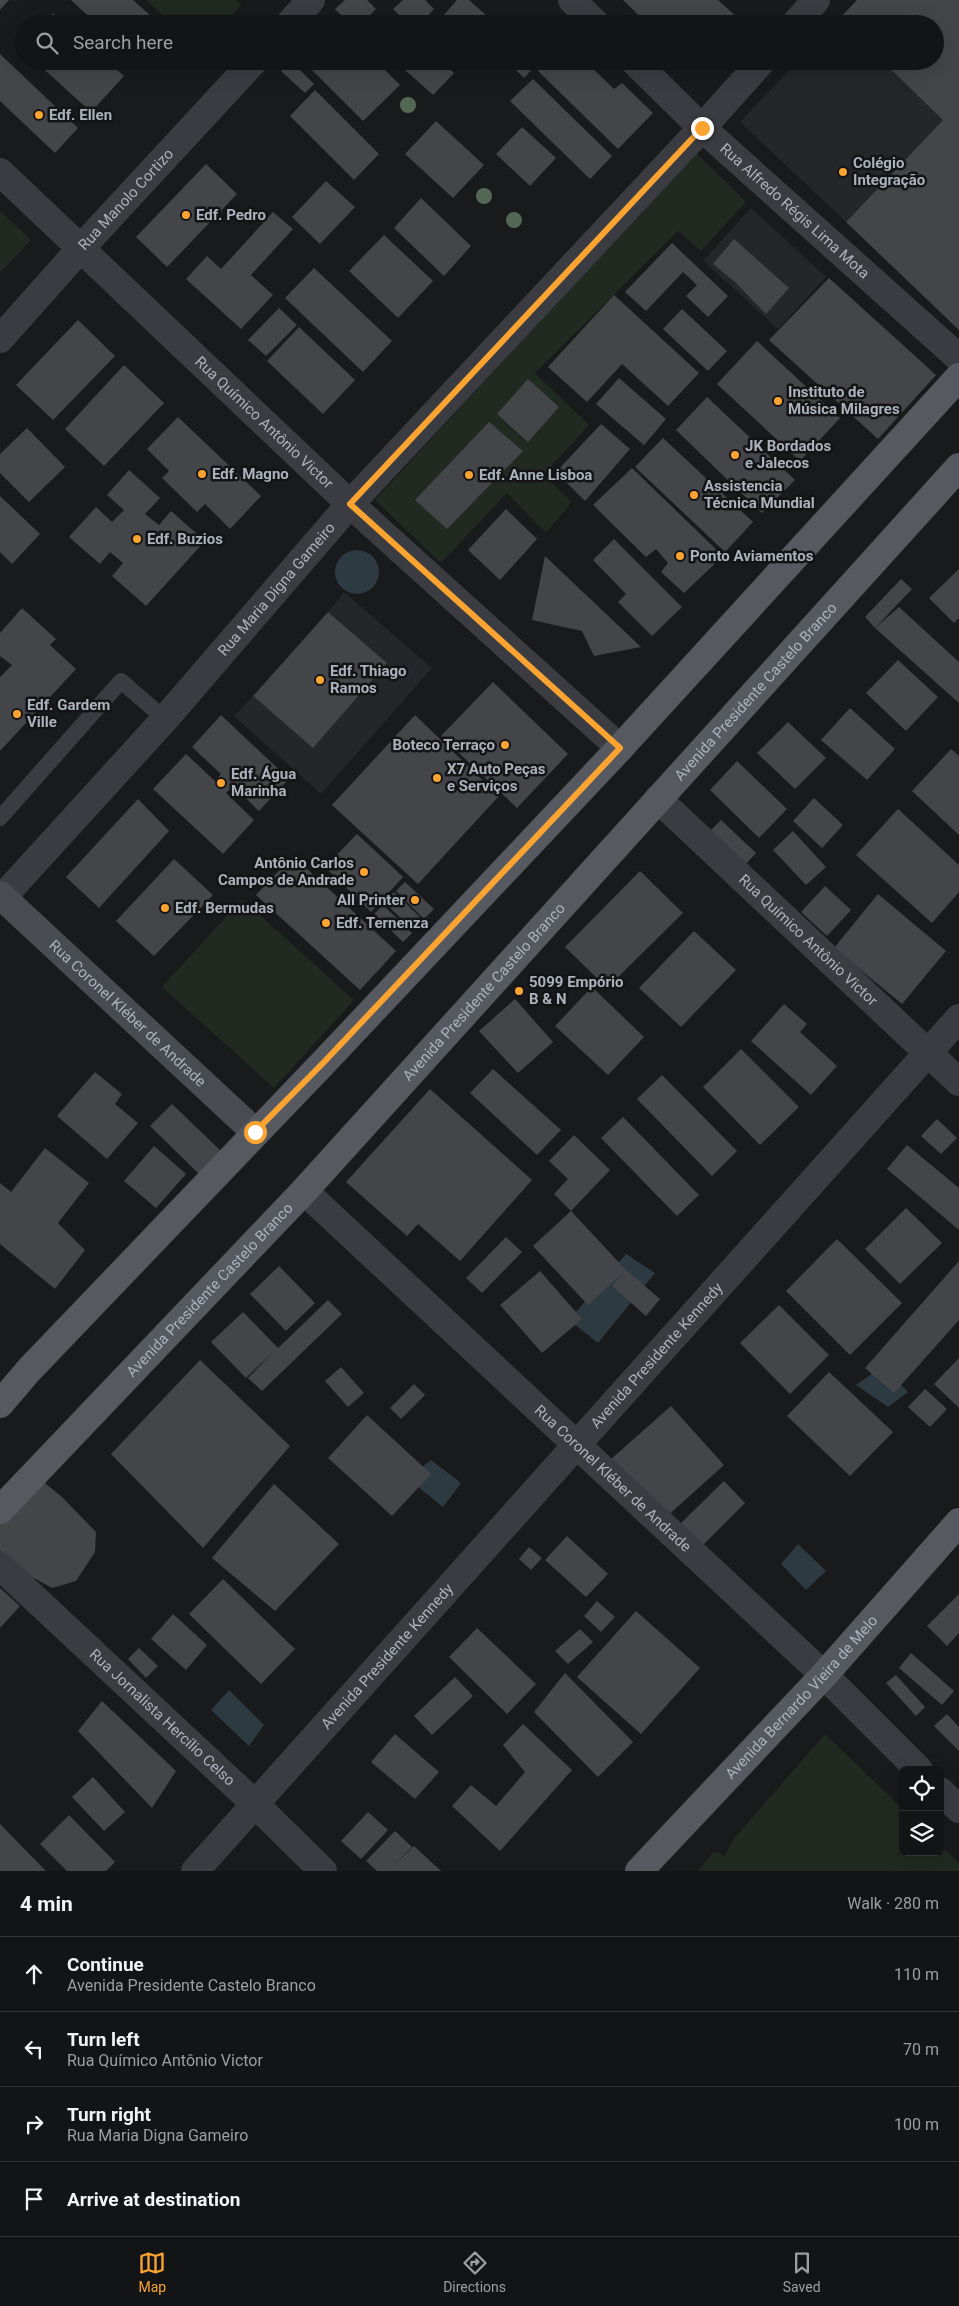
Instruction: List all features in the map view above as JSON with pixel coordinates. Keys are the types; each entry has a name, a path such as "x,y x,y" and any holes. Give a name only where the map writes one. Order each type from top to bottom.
{"main road":[{"path":"0,1404 29,1370 325,1061 620,748 959,377"},
{"name":"Avenida Presidente Castelo Branco","path":"0,1510 304,1191 959,467"},
{"name":"Rua Coronel Kléber de Andrade","path":"1,897 255,1132"},
{"name":"Avenida Bernardo Vieira de Melo","path":"639,1871 824,1675 959,1522"}],"street":[{"path":"297,15 311,0"},
{"path":"572,0 587,15"},
{"path":"803,15 816,0"},
{"name":"Rua Manolo Cortizo","path":"0,340 81,248 246,70"},
{"name":"Rua Alfredo Régis Lima Mota","path":"643,70 702,128 959,358"},
{"name":"Rua Maria Digna Gameiro","path":"1,897 165,719 350,504 754,70"},
{"name":"Rua Químico Antônio Victor","path":"0,172 350,504 620,748"},
{"name":"Rua Químico Antônio Victor","path":"658,799 959,1082"},
{"name":"Avenida Presidente Kennedy","path":"195,1871 959,1018"},
{"name":"Rua Coronel Kléber de Andrade","path":"304,1191 824,1675 915,1766"},
{"name":"Rua Jornalista Hercílio Celso","path":"0,1566 255,1804 323,1871"},
{"path":"944,1795 959,1809"}],"lane":[{"path":"0,818 121,681 165,719"}],"shaded area":[{"path":"146,0 236,0 241,5 232,15 162,15"},
{"name":"Colégio Integração","path":"789,70 891,70 943,120 846,222 740,122"},
{"path":"695,152 746,202 701,251 678,231 535,373 589,425 543,475 572,502 546,533 507,493 441,563 375,500"},
{"path":"751,208 826,277 778,329 703,261"},
{"path":"0,211 31,240 0,273"},
{"path":"353,550 361,550 373,556 379,572 373,588 361,594 353,594 341,588 335,576 335,568 341,556"},
{"path":"344,592 432,668 321,794 234,716 253,696 313,747 387,664 328,612"},
{"path":"242,899 354,1000 274,1088 162,987"},
{"path":"626,1254 655,1273 598,1343 569,1320"},
{"path":"883,1366 908,1392 888,1407 856,1385"},
{"path":"431,1460 461,1483 443,1507 407,1478"},
{"path":"798,1544 826,1571 806,1590 781,1564"},
{"path":"229,1690 264,1725 249,1746 211,1710"},
{"path":"825,1734 899,1805 899,1856 944,1856 944,1849 959,1863 959,1871 698,1871 714,1851 725,1856 731,1842"}],"building":[{"path":"0,0 9,0 0,10"},
{"path":"71,0 133,0 150,15 87,15"},
{"path":"345,0 367,0 376,9 370,15 341,15 335,9"},
{"path":"403,0 425,0 434,9 428,15 399,15 393,9"},
{"path":"457,0 469,0 486,15 444,15"},
{"path":"623,0 718,0 734,15 639,15"},
{"path":"857,0 959,0 959,330 846,222 943,120 891,70 944,70 944,15 843,15"},
{"name":"Edf. Ellen","path":"0,54 78,128 55,153 0,101"},
{"path":"45,70 117,70 124,76 91,112"},
{"path":"300,70 314,84 305,93 281,71"},
{"path":"312,70 385,70 400,85 363,121"},
{"path":"405,70 450,70 454,73 433,95"},
{"path":"516,70 532,70 524,78"},
{"path":"594,70 614,89 622,83 653,113 618,149 538,71"},
{"path":"533,79 612,156 590,179 510,101"},
{"path":"315,90 379,154 354,180 290,116"},
{"path":"436,121 484,165 453,198 405,154"},
{"path":"522,127 556,158 530,186 496,154"},
{"name":"Edf. Pedro","path":"206,164 237,194 167,267 136,237"},
{"path":"326,181 355,207 320,244 292,217"},
{"path":"421,198 471,246 444,276 394,228"},
{"path":"273,212 293,229 251,275 273,295 241,329 186,279 207,256 221,269"},
{"path":"384,235 433,281 398,318 349,271"},
{"path":"734,239 789,288 766,314 735,282 713,264"},
{"path":"672,243 728,296 708,317 686,296 697,285 683,272 646,311 625,292"},
{"path":"314,268 392,341 363,372 285,298"},
{"path":"829,278 936,375 878,439 769,340"},
{"path":"614,295 699,373 668,406 622,364 587,402 548,367"},
{"path":"279,308 297,325 266,356 248,340"},
{"path":"682,309 727,351 708,371 663,329"},
{"path":"78,320 115,356 53,420 16,385"},
{"path":"299,327 355,380 323,414 267,361"},
{"name":"Instituto de Música Milagres","path":"757,341 840,418 800,461 717,384"},
{"path":"124,365 164,403 104,466 65,429"},
{"path":"619,378 666,419 644,445 596,404"},
{"path":"528,379 559,407 528,442 497,414"},
{"name":"JK Bordados e Jalecos","path":"707,397 795,480 762,513 676,430"},
{"name":"Edf. Magno","path":"178,417 261,496 230,529 205,504 197,512 162,478 169,471 147,449"},
{"name":"Edf. Anne Lisboa","path":"489,422 523,451 447,529 415,500"},
{"path":"601,424 630,449 585,501 556,472"},
{"path":"27,428 65,467 29,502 0,473 0,454"},
{"name":"Assistencia Técnica Mundial","path":"663,438 753,522 725,552 635,467"},
{"path":"632,468 723,556 684,593 661,572 668,563 656,549 646,557 593,505"},
{"name":"Edf. Buzios","path":"129,470 160,498 145,514 159,525 171,511 205,541 146,606 112,576 123,563 110,552 100,564 69,537 96,507 112,522 124,510 107,495"},
{"path":"0,496 40,534 12,564 0,552"},
{"path":"506,509 537,539 500,580 468,550"},
{"path":"614,539 682,607 652,636 618,602 626,594 593,560"},
{"path":"545,556 641,647 594,656 582,631 532,620"},
{"path":"959,569 959,618 954,623 929,598"},
{"path":"901,579 912,589 875,628 865,617"},
{"path":"899,607 959,662 959,703 875,628"},
{"name":"Edf. Gardem Ville","path":"22,608 56,639 50,645 76,669 0,751 0,677 12,665 0,656 0,633"},
{"name":"Edf. Thiago Ramos","path":"328,612 387,663 313,748 253,696"},
{"path":"898,660 938,697 906,731 866,693"},
{"name":"Boteco Terraço","path":"493,682 568,754 517,808 441,736"},
{"path":"850,708 895,749 867,780 821,740"},
{"name":"Edf. Água Marinha","path":"221,715 289,779 259,811 233,786 226,793 254,820 223,854 153,789 186,754 215,781 221,774 192,747"},
{"path":"415,715 499,796 418,884 332,805"},
{"path":"788,722 826,758 795,789 757,753"},
{"path":"951,749 959,756 959,835 912,791"},
{"path":"737,761 787,809 759,838 710,790"},
{"path":"814,798 843,825 822,848 793,821"},
{"path":"138,799 169,831 99,908 66,877"},
{"path":"898,809 959,865 959,892 932,923 856,855"},
{"path":"721,820 756,853 743,867 708,833"},
{"path":"793,831 826,867 806,885 773,850"},
{"name":"Antônio Carlos Campos de Andrade","path":"357,834 403,877 371,912 325,867"},
{"name":"Edf. Ternenza","path":"293,856 396,951 360,990 256,895"},
{"name":"Edf. Bermudas","path":"174,859 213,895 154,956 116,921"},
{"path":"640,871 683,913 607,988 565,947"},
{"name":"All Printer","path":"405,882 434,909 424,919 396,891"},
{"path":"825,886 851,910 827,936 801,912"},
{"path":"394,892 423,920 413,930 385,903"},
{"path":"878,894 946,951 902,1004 834,948"},
{"path":"383,905 412,933 403,942 374,914"},
{"path":"694,931 736,970 681,1027 639,988"},
{"path":"592,987 644,1037 608,1075 555,1026"},
{"path":"515,999 553,1042 518,1073 479,1031"},
{"path":"784,1004 807,1024 800,1032 837,1066 811,1095 751,1041"},
{"path":"741,1049 799,1107 760,1145 703,1087"},
{"path":"493,1069 561,1130 537,1155 470,1093"},
{"path":"95,1072 122,1094 115,1104 138,1123 107,1159 57,1116"},
{"path":"662,1075 737,1151 712,1176 637,1099"},
{"path":"430,1089 532,1180 460,1261 418,1224 407,1236 346,1182"},
{"path":"172,1104 221,1151 199,1174 150,1126"},
{"path":"623,1117 699,1195 677,1216 601,1138"},
{"path":"937,1119 957,1138 941,1154 921,1136"},
{"path":"574,1135 610,1170 571,1211 554,1194 568,1179 549,1161"},
{"path":"907,1145 959,1188 959,1230 887,1169"},
{"path":"154,1146 186,1174 156,1208 124,1181"},
{"path":"45,1148 89,1183 58,1223 85,1250 55,1289 0,1244 0,1183 11,1192"},
{"path":"906,1208 942,1243 900,1284 865,1249"},
{"path":"571,1211 626,1270 660,1299 646,1316 612,1286 625,1271 588,1305 533,1246"},
{"path":"506,1237 522,1252 482,1293 466,1278"},
{"path":"837,1239 902,1303 850,1355 786,1291"},
{"path":"959,1261 959,1320 894,1393 865,1368"},
{"path":"279,1266 315,1303 286,1331 250,1294"},
{"path":"540,1271 582,1319 542,1353 500,1305"},
{"path":"328,1300 342,1314 262,1391 248,1378 274,1351 246,1378 211,1342 243,1312 278,1348"},
{"path":"779,1305 829,1355 790,1394 740,1343"},
{"path":"959,1358 959,1408 934,1384"},
{"path":"200,1360 290,1446 203,1548 111,1454"},
{"path":"341,1367 364,1393 348,1407 325,1381"},
{"path":"829,1372 893,1432 850,1476 787,1416"},
{"path":"414,1384 425,1395 401,1419 390,1408"},
{"path":"925,1389 947,1409 930,1427 908,1407"},
{"path":"671,1406 724,1465 664,1519 610,1460"},
{"path":"367,1415 431,1474 392,1516 328,1458"},
{"path":"34,1474 62,1497 96,1532 95,1552 76,1581 52,1588 16,1568 0,1551 0,1510"},
{"path":"724,1481 745,1503 703,1545 681,1523"},
{"path":"274,1484 339,1544 275,1611 212,1558"},
{"path":"567,1536 608,1574 586,1597 545,1560"},
{"path":"529,1547 542,1558 531,1570 519,1559"},
{"path":"223,1579 295,1649 261,1684 189,1614"},
{"path":"0,1588 20,1606 0,1628"},
{"path":"959,1594 959,1633 947,1646 927,1626"},
{"path":"597,1601 615,1617 601,1632 584,1616"},
{"path":"636,1611 700,1668 641,1734 577,1677"},
{"path":"173,1614 207,1645 186,1670 151,1639"},
{"path":"477,1628 536,1684 507,1714 449,1657"},
{"path":"580,1629 593,1642 568,1664 555,1651"},
{"path":"139,1648 158,1666 146,1678 128,1659"},
{"path":"911,1653 954,1691 942,1705 899,1668"},
{"path":"565,1673 633,1742 598,1777 534,1712"},
{"path":"896,1675 925,1707 916,1716 886,1683"},
{"path":"455,1677 473,1696 432,1735 414,1716"},
{"path":"102,1701 176,1771 152,1808 78,1731"},
{"path":"947,1714 959,1727 959,1751 934,1726"},
{"path":"523,1724 572,1770 500,1851 452,1806 471,1785 496,1806 525,1772 503,1745"},
{"path":"395,1734 439,1772 415,1799 371,1762"},
{"path":"93,1777 125,1812 104,1831 72,1797"},
{"path":"368,1812 388,1830 361,1859 341,1841"},
{"path":"69,1815 115,1862 106,1871 67,1871 40,1844"},
{"path":"0,1824 46,1871 0,1871"},
{"path":"395,1831 412,1847 393,1866 414,1846 441,1871 377,1871 366,1861"}],"place":[{"name":"Edf. Ellen","path":"39,115"},
{"name":"Colégio Integração","path":"843,172"},
{"name":"Edf. Pedro","path":"186,215"},
{"name":"Instituto de Música Milagres","path":"778,401"},
{"name":"JK Bordados e Jalecos","path":"735,455"},
{"name":"Edf. Magno","path":"202,474"},
{"name":"Edf. Anne Lisboa","path":"469,475"},
{"name":"Assistencia Técnica Mundial","path":"694,495"},
{"name":"Edf. Buzios","path":"137,539"},
{"name":"Ponto Aviamentos","path":"680,556"},
{"name":"Edf. Thiago Ramos","path":"320,680"},
{"name":"Edf. Gardem Ville","path":"17,714"},
{"name":"Boteco Terraço","path":"505,745"},
{"name":"X7 Auto Peças e Serviços","path":"437,778"},
{"name":"Edf. Água Marinha","path":"221,783"},
{"name":"Antônio Carlos Campos de Andrade","path":"364,872"},
{"name":"All Printer","path":"415,900"},
{"name":"Edf. Bermudas","path":"165,908"},
{"name":"Edf. Ternenza","path":"326,923"},
{"name":"5099 Empório B & N","path":"519,991"}],"route":[{"path":"255,1132 325,1061 620,748 350,504 702,128"}]}
